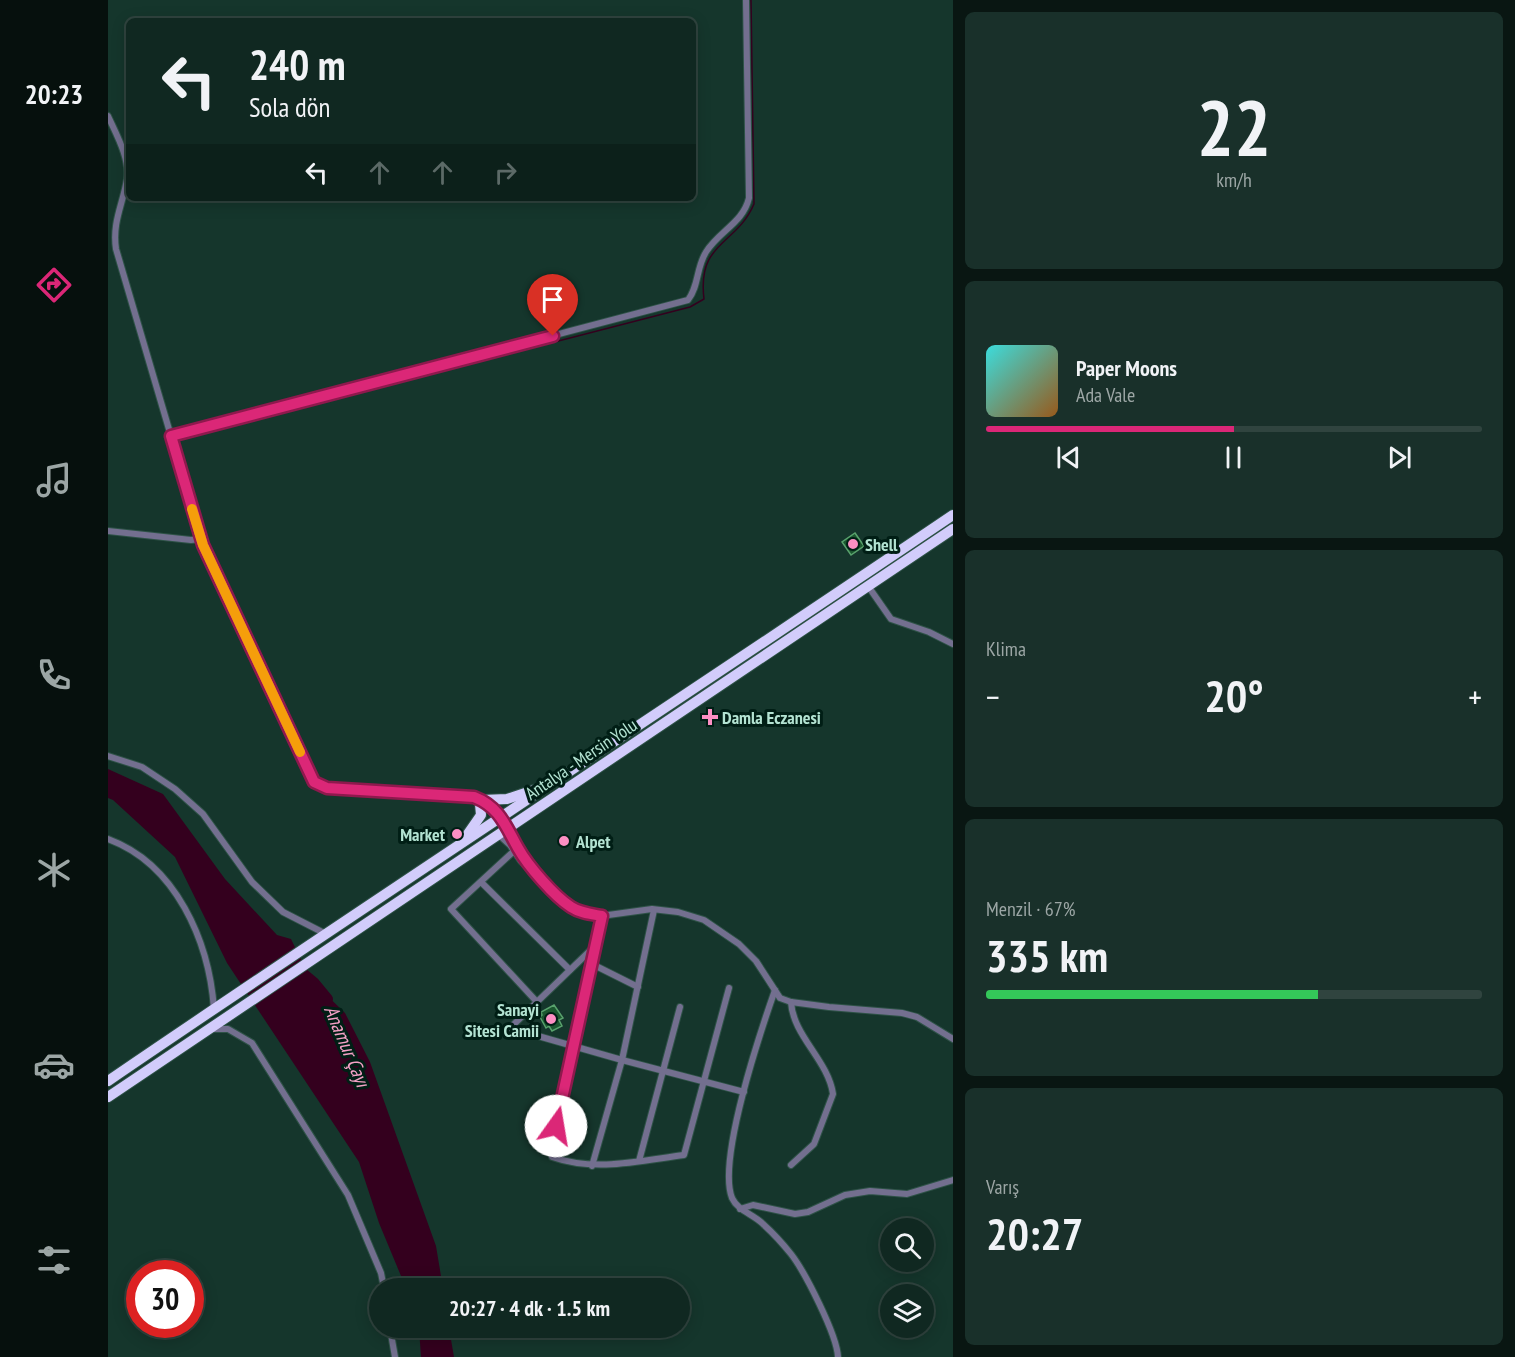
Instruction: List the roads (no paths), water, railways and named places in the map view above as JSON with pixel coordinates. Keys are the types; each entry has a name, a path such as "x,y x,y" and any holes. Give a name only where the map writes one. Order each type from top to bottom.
{"highway":[{"name":"Antalya - Mersin Yolu","path":"108,1097 325,949 494,829 501,818 952,515"},
{"name":"Antalya - Mersin Yolu","path":"108,1081 321,935 462,843 494,829 509,826 952,529"},
{"path":"462,843 481,815 479,801 515,797 554,783"},
{"path":"501,818 509,826"}],"street":[{"path":"171,436 688,300 695,291 698,267 707,251 722,233 740,219 749,198 746,0"},
{"path":"108,116 120,142 126,166"},
{"path":"126,174 114,223 116,249 201,539 314,782 327,788 479,801 501,818"},
{"path":"108,531 191,540 201,539"},
{"path":"868,586 891,619 929,632 952,644"},
{"path":"108,756 142,767 175,789 203,814 252,882 290,916 321,935"},
{"path":"479,801 494,829 521,861 570,907 586,914 602,916 654,910 678,912 704,920 726,934 756,961 780,998 790,1002 902,1013 917,1017 952,1039"},
{"path":"509,826 519,849 533,870"},
{"path":"108,839 145,859 164,875 176,891 192,925 211,976 217,1007"},
{"path":"514,851 451,909 537,1002"},
{"path":"481,882 570,970"},
{"path":"592,1166 622,1060 654,910"},
{"path":"602,916 551,1147 552,1157 573,1164 592,1166 684,1155 729,988"},
{"path":"596,945 510,1028 744,1092"},
{"path":"592,964 638,987"},
{"path":"775,990 760,1031 731,1144 730,1186 733,1198 740,1209 761,1222 792,1254 831,1332 838,1357"},
{"path":"790,1002 792,1014 827,1075 833,1094 814,1144 791,1165"},
{"path":"639,1161 680,1007"},
{"path":"206,1029 228,1029 252,1043 348,1195 382,1278"},
{"path":"740,1209 753,1205 795,1214 808,1212 845,1195 870,1191 907,1194 952,1180"},
{"path":"392,1338 395,1357"}],"water":[{"path":"108,769 163,794 225,879 277,935 291,939 311,980 345,1013 370,1062 436,1246 441,1278 402,1278 379,1223 359,1162 227,963 175,857 113,800 108,798"},
{"path":"420,1338 451,1338 454,1357 421,1357"}],"waterway":[{"path":"454,368 690,307 704,299 703,280 706,266 712,255 746,218 754,204 751,0"},
{"name":"Anamur Çayı","path":"302,972 328,999"}],"place":[{"name":"Shell","path":"853,544"},
{"name":"Damla Eczanesi","path":"710,717"},
{"name":"Market","path":"457,834"},
{"name":"Alpet","path":"564,841"},
{"name":"Sanayi Sitesi Camii","path":"551,1019"}]}
